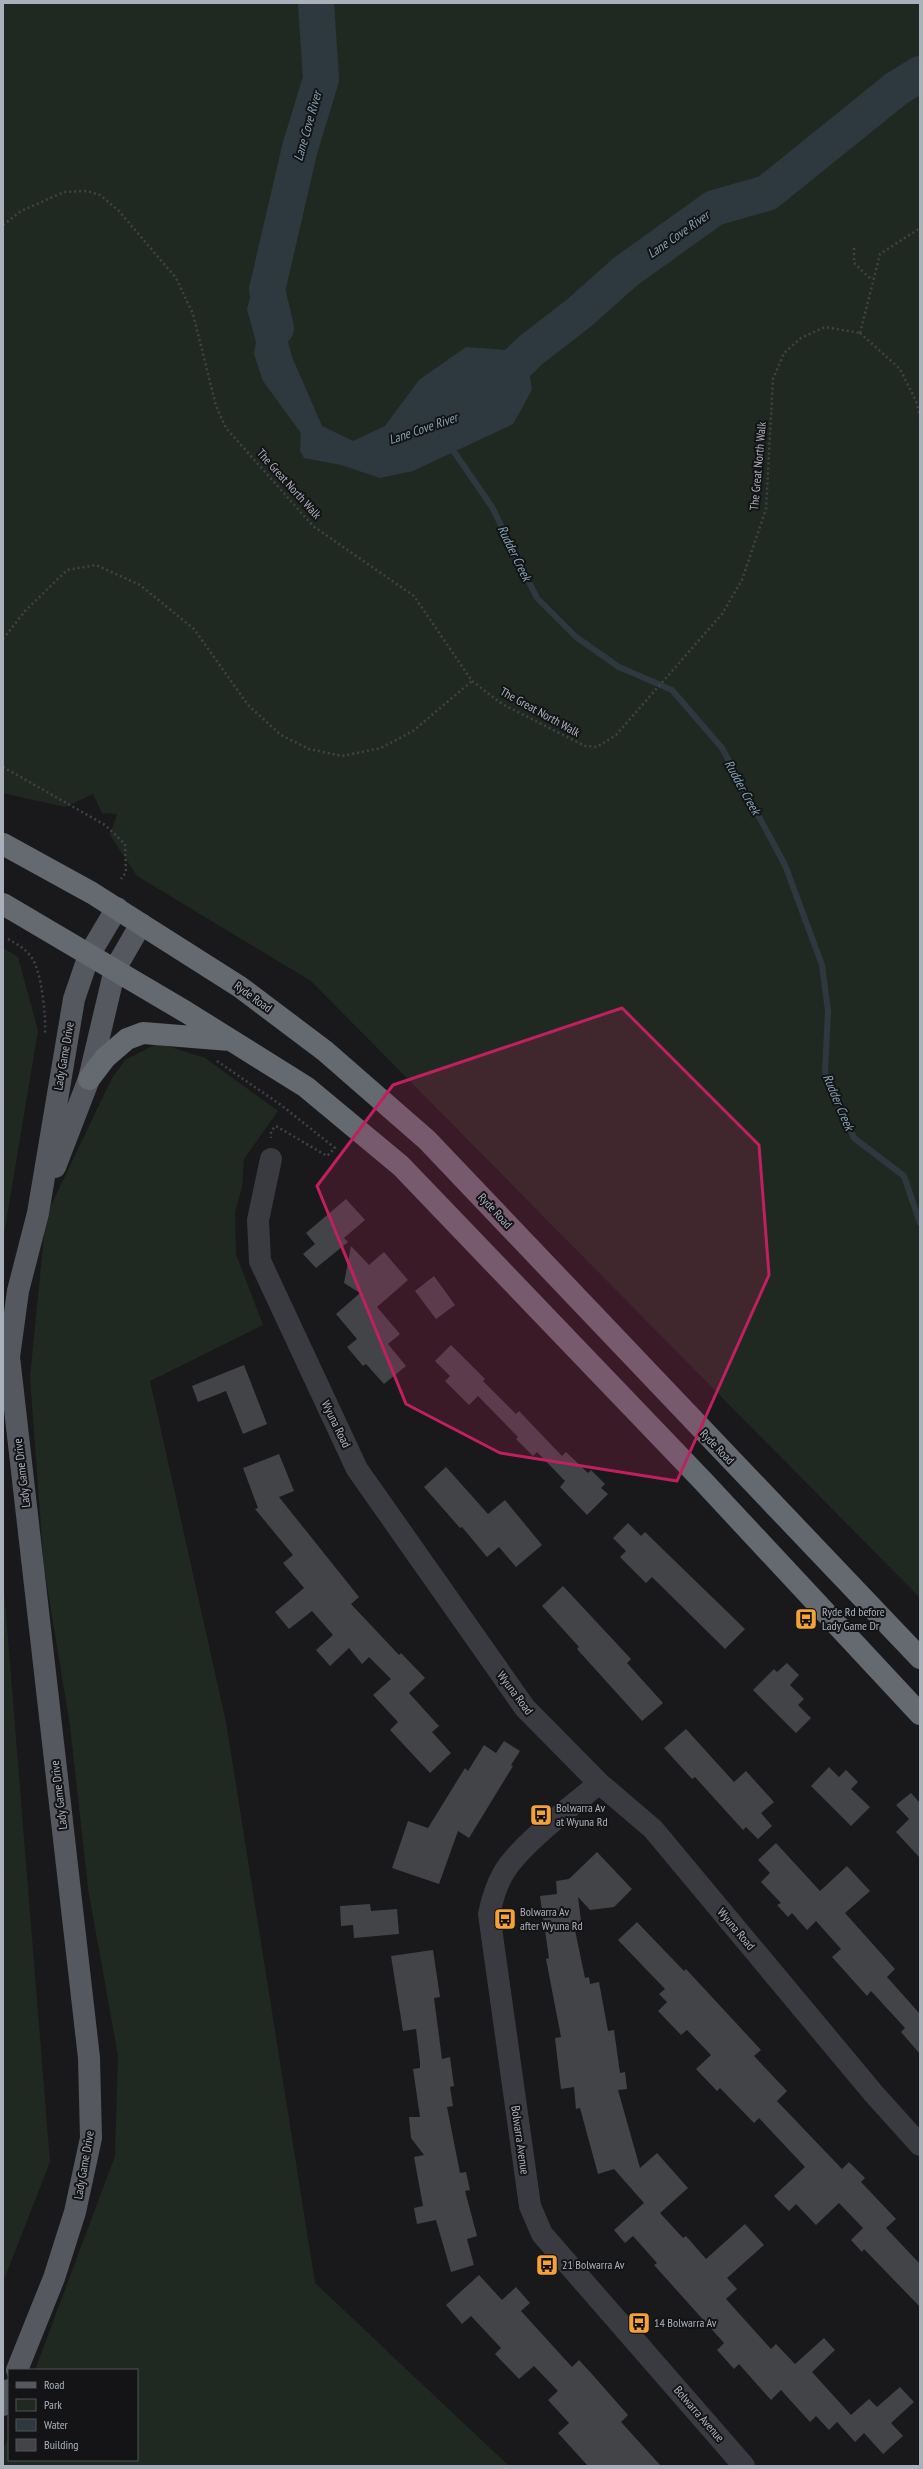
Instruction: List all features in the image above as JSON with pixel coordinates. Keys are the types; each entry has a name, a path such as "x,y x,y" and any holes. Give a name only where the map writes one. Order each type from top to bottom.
{"highway":[{"name":"Ryde Road","path":"3,844 117,908 240,987 319,1047 427,1140 920,1658"},
{"path":"3,904 233,1040 306,1087 401,1166 702,1480 920,1714"},
{"path":"89,1079 106,1058 127,1039 143,1033 233,1040"}],"main road":[{"name":"Lady Game Drive","path":"17,2369 54,2278 75,2212 91,2138 89,2058 9,1357 18,1291 38,1213 74,999 89,955 117,908"},
{"name":"Lady Game Drive","path":"38,1213 89,1079 114,969 141,924"},
{"path":"3,2405 8,2392"}],"street":[{"name":"Wyuna Road","path":"271,1158 258,1220 260,1261 357,1469 524,1708 599,1783 653,1829 874,2094 920,2145"},
{"name":"Bolwarra Avenue","path":"599,1783 515,1856 503,1874 494,1894 488,1914 530,2206 542,2234 744,2466"}],"path":[{"name":"The Great North Walk","path":"3,225 21,211 64,192 87,191 100,195 118,210 176,278 193,314 216,406 226,428 314,526 414,596 472,681 502,704 585,746 597,747 616,735 722,614 742,580 766,509 773,379 784,353 801,338 826,327 860,333"},
{"path":"920,228 880,254 872,280 860,333 900,369 916,402 920,417"},
{"path":"854,248 854,263 872,280"},
{"path":"3,639 25,611 67,570 96,565 140,586 194,629 248,705 281,735 309,749 342,756 381,748 413,731 472,681"},
{"path":"3,767 105,825 125,844 126,872 121,879"},
{"path":"8,938 26,950 33,959 44,1016 44,1042"},
{"path":"214,1058 281,1105 335,1148 327,1156 276,1126 271,1131 271,1158"}],"highlighted area":[{"path":"622,1008 759,1145 769,1275 677,1481 500,1453 406,1404 317,1186 393,1085"}],"green space":[{"path":"3,3 920,3 920,1598 311,981 137,876 110,835 117,814 102,813 93,794 65,807 3,793"},
{"path":"3,948 18,957 38,1031 3,1240"},
{"path":"158,1043 205,1058 278,1111 244,1159 242,1187 235,1213 236,1254 263,1325 150,1381 226,1722 315,2283 509,2466 3,2466 3,2450 8,2438 8,2461 138,2461 138,2369 35,2369 115,2156 118,2056 88,1888 70,1726 44,1567 30,1377 46,1216 112,1078 125,1060"},
{"path":"3,1577 50,2162 3,2282"}],"water":[{"path":"265,276 272,281 292,357 322,426 353,441 385,426 419,380 466,347 520,351 529,370 532,390 513,424 413,471 380,478 341,465 304,458 300,451 301,433 263,381 254,354 256,342 247,309 256,278"}],"building":[{"path":"346,1199 365,1220 344,1238 348,1242 316,1268 303,1254 315,1244 306,1233"},
{"path":"351,1246 369,1265 384,1252 408,1280 377,1307 400,1334 388,1344 406,1366 384,1384 366,1364 363,1366 347,1347 357,1339 336,1314 360,1293 344,1283"},
{"path":"434,1276 455,1305 436,1319 415,1291"},
{"path":"451,1345 485,1379 483,1381 516,1414 519,1411 562,1456 566,1452 588,1473 591,1470 605,1484 601,1488 608,1494 587,1515 560,1487 565,1481 537,1452 533,1456 516,1439 518,1437 478,1396 469,1405 445,1381 450,1376 435,1361"},
{"path":"244,1365 267,1424 243,1434 226,1391 198,1402 192,1386"},
{"path":"279,1454 294,1491 279,1497 359,1597 351,1604 399,1655 401,1653 425,1678 409,1693 439,1726 432,1732 451,1753 430,1773 390,1730 398,1722 373,1695 391,1679 369,1657 362,1664 349,1648 330,1666 316,1650 333,1635 312,1611 289,1629 275,1612 304,1588 283,1563 293,1555 255,1509 258,1508 243,1468"},
{"path":"446,1467 488,1514 505,1500 542,1545 516,1567 499,1547 487,1557 462,1527 460,1528 424,1487"},
{"path":"628,1523 641,1536 645,1532 745,1629 725,1649 652,1577 646,1583 620,1557 626,1551 613,1538"},
{"path":"563,1586 631,1659 627,1663 663,1703 642,1721 577,1649 579,1647 542,1606"},
{"path":"787,1663 799,1675 790,1685 804,1699 798,1705 811,1718 796,1733 753,1690 774,1669 777,1672"},
{"path":"686,1729 734,1782 746,1771 774,1802 761,1813 772,1826 758,1839 746,1827 743,1830 695,1777 692,1779 664,1748"},
{"path":"504,1741 520,1751 511,1765 513,1766 469,1838 458,1831 439,1884 392,1868 408,1821 428,1828 465,1768 468,1771 484,1745 496,1753"},
{"path":"829,1767 839,1777 846,1770 858,1782 851,1789 870,1807 851,1826 811,1786"},
{"path":"911,1793 920,1803 920,1858 896,1832 909,1819 896,1805"},
{"path":"776,1843 820,1891 847,1866 870,1891 845,1913 895,1969 887,1977 920,2014 920,2054 901,2032 905,2028 871,1991 867,1996 832,1957 841,1949 816,1921 807,1930 792,1913 788,1917 777,1905 781,1903 761,1882 770,1873 758,1860"},
{"path":"597,1852 632,1889 614,1907 590,1910 578,1897 582,1929 575,1930 585,1978 589,1977 590,1984 599,1982 608,2031 614,2030 620,2073 625,2072 627,2089 618,2090 640,2168 657,2153 688,2188 660,2213 683,2238 686,2236 706,2259 745,2224 764,2245 727,2278 737,2289 726,2299 771,2349 776,2344 795,2364 824,2338 835,2350 812,2372 851,2415 869,2399 877,2407 900,2387 914,2402 891,2423 903,2436 883,2454 864,2433 855,2442 837,2422 829,2430 816,2416 810,2422 781,2390 771,2400 739,2364 734,2369 717,2350 724,2343 654,2265 657,2263 633,2236 625,2243 614,2230 644,2203 614,2169 598,2174 580,2108 576,2109 574,2087 561,2089 555,2038 561,2037 546,1959 549,1958 540,1896 557,1894 556,1881 569,1879"},
{"path":"370,1904 371,1911 397,1909 399,1934 354,1938 353,1925 341,1926 340,1906"},
{"path":"637,1922 684,1971 686,1969 761,2050 754,2056 787,2091 777,2101 842,2169 849,2162 865,2178 861,2182 896,2219 886,2228 920,2264 920,2307 864,2249 862,2252 851,2240 863,2228 839,2203 816,2225 796,2204 789,2211 774,2196 805,2167 759,2118 754,2123 720,2088 717,2091 696,2069 711,2055 687,2030 681,2035 658,2011 667,2002 659,1994 665,1989 618,1940"},
{"path":"433,1950 440,1997 434,1998 442,2059 450,2057 454,2086 450,2087 453,2106 447,2107 460,2173 466,2172 470,2190 465,2191 477,2236 467,2239 474,2265 451,2272 436,2220 417,2224 414,2208 423,2206 414,2157 424,2155 411,2138 409,2117 420,2117 413,2069 420,2068 420,2062 416,2029 403,2031 391,1956"},
{"path":"479,2275 502,2300 516,2287 530,2303 521,2311 572,2367 579,2360 591,2373 628,2415 621,2422 661,2466 588,2466 558,2433 569,2423 548,2400 558,2391 534,2366 519,2379 495,2354 501,2348 471,2316 462,2324 446,2305"}],"waterway":[{"name":"Lane Cove River","path":"276,328 267,290 300,148 321,79 316,3"},
{"name":"Lane Cove River","path":"487,393 531,350 579,313 625,272 714,208 767,193 896,89 920,74"},
{"name":"Rudder Creek","path":"450,446 492,507 537,598 576,637 619,667 672,690 722,748 785,865 822,965 828,1011 825,1073 854,1138 904,1176 920,1223"}],"place":[{"name":"Ryde Rd before Lady Game Dr","path":"806,1619"},
{"name":"Bolwarra Av at Wyuna Rd","path":"541,1815"},
{"name":"Bolwarra Av after Wyuna Rd","path":"505,1919"},
{"name":"21 Bolwarra Av","path":"547,2265"},
{"name":"14 Bolwarra Av","path":"639,2323"}]}
